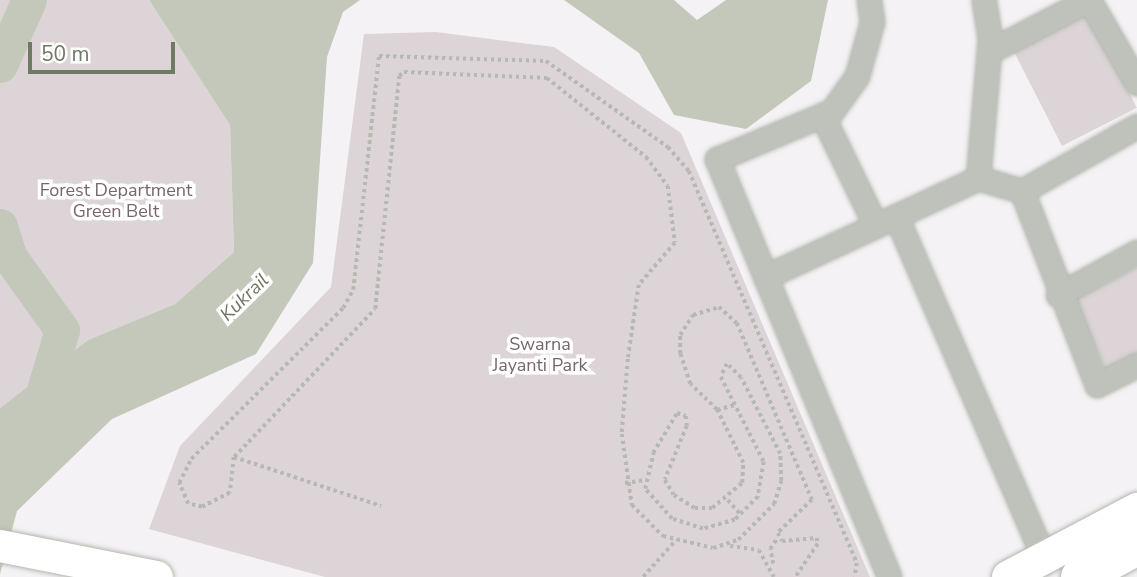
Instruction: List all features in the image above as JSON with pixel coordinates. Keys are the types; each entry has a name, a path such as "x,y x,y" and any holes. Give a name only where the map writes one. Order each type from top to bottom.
{"highway":[{"path":"1080,577 1137,546"}],"street":[{"path":"869,0 872,22 856,76 832,111 717,159 889,577"},
{"path":"978,178 990,51 984,0"},
{"path":"990,51 1088,0 1137,83"},
{"path":"822,115 876,226"},
{"path":"765,278 978,178 1022,191 1137,126"},
{"path":"1022,191 1058,296 1097,385 1137,365"},
{"path":"897,216 1044,558"},
{"path":"1058,296 1137,252"},
{"path":"1008,577 1137,509"},
{"path":"14,548 63,567 157,577"}],"path":[{"path":"773,566 759,550 674,541 647,524 625,483 622,434 637,295 643,278 675,243 668,186 646,157 547,78 404,72 400,76 375,309 234,457 230,492 202,507 188,505 179,483 191,459 343,308 353,290 379,56 546,61 668,147 689,171 857,563 855,577"},
{"path":"728,546 766,515 783,468 741,378 727,364 721,377 764,462 758,497 741,515 719,528 687,526 662,510 646,480 663,429 677,413 686,416 687,426 666,471 667,487 695,508 728,500 742,483 743,463 717,410 691,384 680,354 686,326 710,307 727,311 737,323 812,500 769,549 774,577"},
{"path":"717,410 735,405"},
{"path":"234,457 381,506"},
{"path":"625,483 646,480"},
{"path":"728,500 741,515"},
{"path":"778,537 817,538 818,544 796,577"},
{"path":"643,577 674,541"}],"green space":[{"name":"Forest Department Green Belt","path":"0,0 149,0 230,125 234,252 175,304 88,340 0,408"},
{"path":"1086,8 1137,108 1062,146 1011,46"},
{"name":"Swarna Jayanti Park","path":"436,32 554,47 681,133 870,577 325,577 149,529 180,446 331,287 364,34"},
{"path":"1137,267 1137,356 1106,372 1074,300"}],"water":[{"name":"Kukrail","path":"149,0 360,0 343,12 327,57 313,263 256,354 112,419 17,511 0,574 0,408 88,340 175,304 234,252 230,125"},
{"path":"564,0 674,0 697,20 726,0 828,0 811,81 746,129 674,115 639,53"}],"waterway":[{"path":"0,65 29,0"},
{"path":"0,226 9,256 62,330 38,410"}]}
